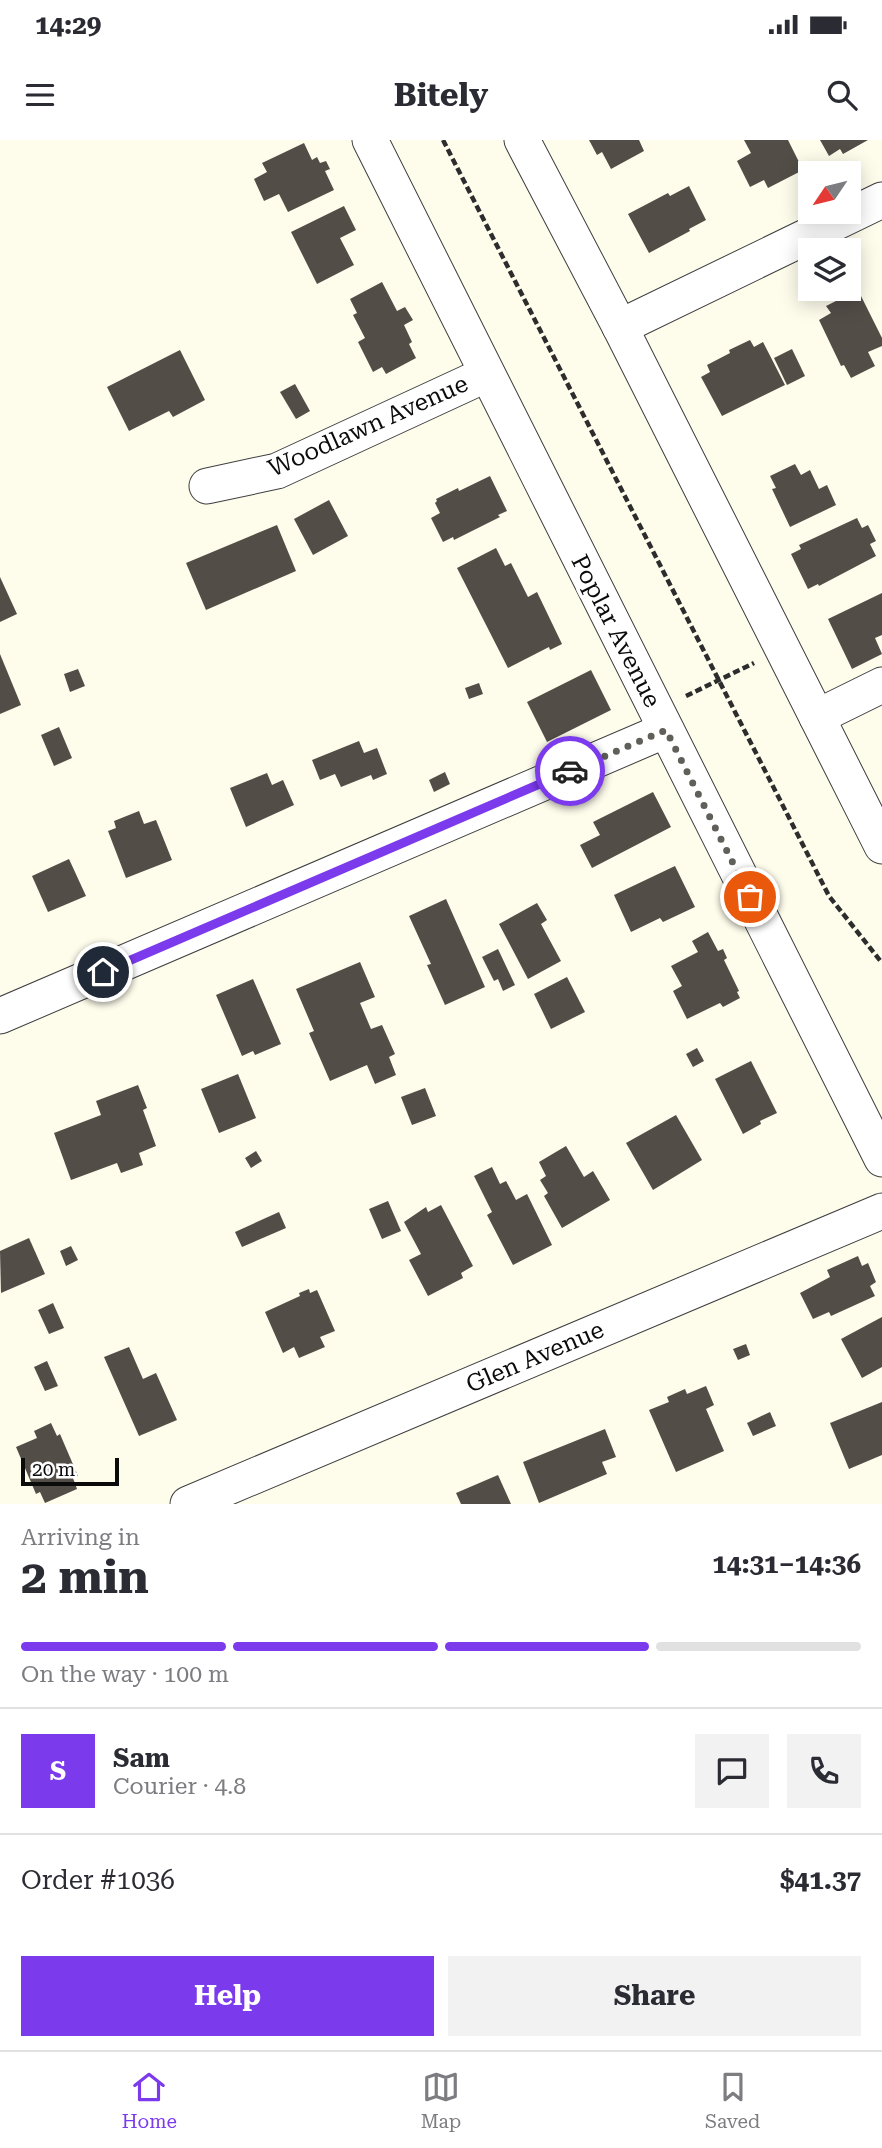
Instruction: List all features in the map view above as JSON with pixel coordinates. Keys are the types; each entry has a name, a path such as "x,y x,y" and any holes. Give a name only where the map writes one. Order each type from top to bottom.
{"street":[{"name":"Poplar Avenue","path":"370,140 882,1158"},
{"path":"522,140 620,327 882,846"},
{"path":"620,327 878,212"},
{"name":"Woodlawn Avenue","path":"207,486 277,471 487,373"},
{"path":"817,717 882,685"},
{"path":"0,1016 661,720"},
{"name":"Glen Avenue","path":"188,1504 882,1211"}],"path":[{"path":"443,140 829,896 882,963"},
{"path":"661,720 719,679 783,650"}],"building":[{"path":"589,140 639,140 644,151 611,169 602,152 597,155"},
{"path":"744,140 788,140 798,161 798,173 768,188 764,180 750,187 737,161 751,153"},
{"path":"820,140 868,140 843,154 840,149 829,156"},
{"path":"304,143 312,160 317,157 320,163 326,161 330,169 325,171 334,190 288,212 279,194 264,201 254,179 267,172 262,163"},
{"path":"689,186 706,220 649,253 628,214 668,193 670,196"},
{"path":"344,206 356,230 340,238 354,265 317,284 291,232"},
{"path":"382,282 397,311 405,307 413,320 404,325 416,358 386,374 382,367 373,372 358,342 365,338 353,315 357,313 350,299"},
{"path":"861,296 882,338 882,346 868,352 875,366 851,378 844,365 841,366 819,320 831,313 826,306 836,301 861,301"},
{"path":"750,340 754,347 763,342 785,385 722,416 701,377 710,372 707,365"},
{"path":"792,349 805,376 787,385 774,358"},
{"path":"180,350 205,400 173,417 169,411 129,431 107,387"},
{"path":"295,384 310,411 296,419 280,392"},
{"path":"795,464 801,475 810,470 819,489 827,485 836,505 790,527 772,489 776,488 770,476"},
{"path":"490,476 507,511 454,540 453,537 443,542 431,518 440,513 436,499"},
{"path":"329,500 348,536 313,555 294,519"},
{"path":"857,518 862,528 868,525 876,541 870,544 876,556 819,586 818,584 808,589 791,554 801,549 799,545"},
{"path":"277,525 296,571 206,610 186,563"},
{"path":"496,548 505,566 511,563 528,597 537,592 562,644 550,650 549,647 508,668 457,568"},
{"path":"0,577 17,614 0,622"},
{"path":"882,593 882,635 875,638 882,654 852,669 828,619"},
{"path":"0,654 21,705 0,714"},
{"path":"78,669 85,686 70,692 64,674"},
{"path":"591,670 611,710 547,742 527,702"},
{"path":"479,683 483,694 469,699 465,688"},
{"path":"59,727 72,758 54,766 41,735"},
{"path":"359,741 364,753 377,748 387,774 373,780 371,775 341,787 335,774 320,780 312,760"},
{"path":"445,772 450,784 434,792 429,780"},
{"path":"267,773 272,785 283,780 294,805 246,827 230,788"},
{"path":"653,792 671,827 592,868 580,845 600,835 593,822"},
{"path":"139,811 144,824 156,820 172,860 126,878 108,831 116,828 114,821"},
{"path":"69,859 86,896 48,912 32,876"},
{"path":"675,866 695,907 663,922 660,918 631,932 614,895"},
{"path":"446,899 485,987 445,1005 427,965 431,964 409,916"},
{"path":"537,903 547,920 541,924 561,961 528,979 499,924"},
{"path":"708,932 718,951 723,949 727,958 724,960 740,998 723,1007 720,1003 687,1019 673,991 682,986 671,966 698,952 692,941"},
{"path":"498,949 515,985 503,991 498,979 494,981 482,957"},
{"path":"360,962 375,997 360,1003 371,1029 382,1025 395,1054 389,1057 396,1075 375,1084 367,1065 330,1081 309,1033 314,1031 296,989"},
{"path":"567,977 585,1012 551,1029 534,994"},
{"path":"253,979 281,1044 255,1055 253,1051 242,1056 216,995"},
{"path":"697,1048 704,1061 693,1067 686,1054"},
{"path":"751,1061 777,1113 760,1121 761,1124 743,1134 715,1079"},
{"path":"238,1074 256,1118 219,1133 201,1089"},
{"path":"138,1085 147,1108 143,1110 156,1146 139,1153 143,1165 121,1173 117,1163 71,1180 54,1133 101,1115 96,1101"},
{"path":"425,1088 436,1116 412,1125 401,1097"},
{"path":"676,1115 702,1160 653,1190 626,1143"},
{"path":"566,1146 584,1177 593,1171 610,1200 562,1228 544,1196 548,1193 540,1180 546,1176 539,1162"},
{"path":"256,1151 262,1161 251,1168 245,1158"},
{"path":"492,1167 500,1184 506,1181 516,1200 527,1194 552,1245 513,1265 487,1215 492,1212 474,1176"},
{"path":"388,1201 401,1231 382,1239 369,1209"},
{"path":"441,1205 473,1266 461,1273 463,1278 428,1296 409,1260 421,1254 404,1222 426,1207 428,1212"},
{"path":"279,1212 286,1228 242,1247 235,1232"},
{"path":"29,1238 45,1274 1,1293 0,1251"},
{"path":"71,1246 78,1260 66,1266 60,1251"},
{"path":"858,1256 862,1266 868,1263 876,1282 870,1286 875,1296 831,1316 829,1312 813,1319 800,1293 830,1277 827,1270"},
{"path":"309,1289 310,1293 317,1290 335,1331 320,1337 325,1347 299,1358 294,1347 283,1353 265,1312"},
{"path":"53,1303 64,1328 49,1334 38,1310"},
{"path":"882,1317 882,1367 862,1378 841,1339"},
{"path":"746,1344 750,1355 738,1360 733,1349"},
{"path":"129,1347 143,1379 156,1373 177,1420 139,1436 104,1357"},
{"path":"47,1361 58,1386 45,1391 34,1367"},
{"path":"706,1386 714,1405 706,1409 724,1451 676,1472 649,1410 669,1402 667,1397 685,1389 687,1394"},
{"path":"882,1402 882,1455 849,1469 830,1423"},
{"path":"770,1412 776,1426 753,1436 747,1423"},
{"path":"51,1423 57,1436 60,1434 78,1476 73,1478 77,1489 45,1503 40,1492 36,1494 16,1447 37,1438 34,1431"},
{"path":"605,1429 616,1457 602,1462 607,1474 539,1503 523,1462"},
{"path":"498,1475 511,1504 461,1504 456,1493"}],"way so far":[{"path":"570,771 666,730 750,897"}],"route":[{"path":"103,972 570,771"}]}
